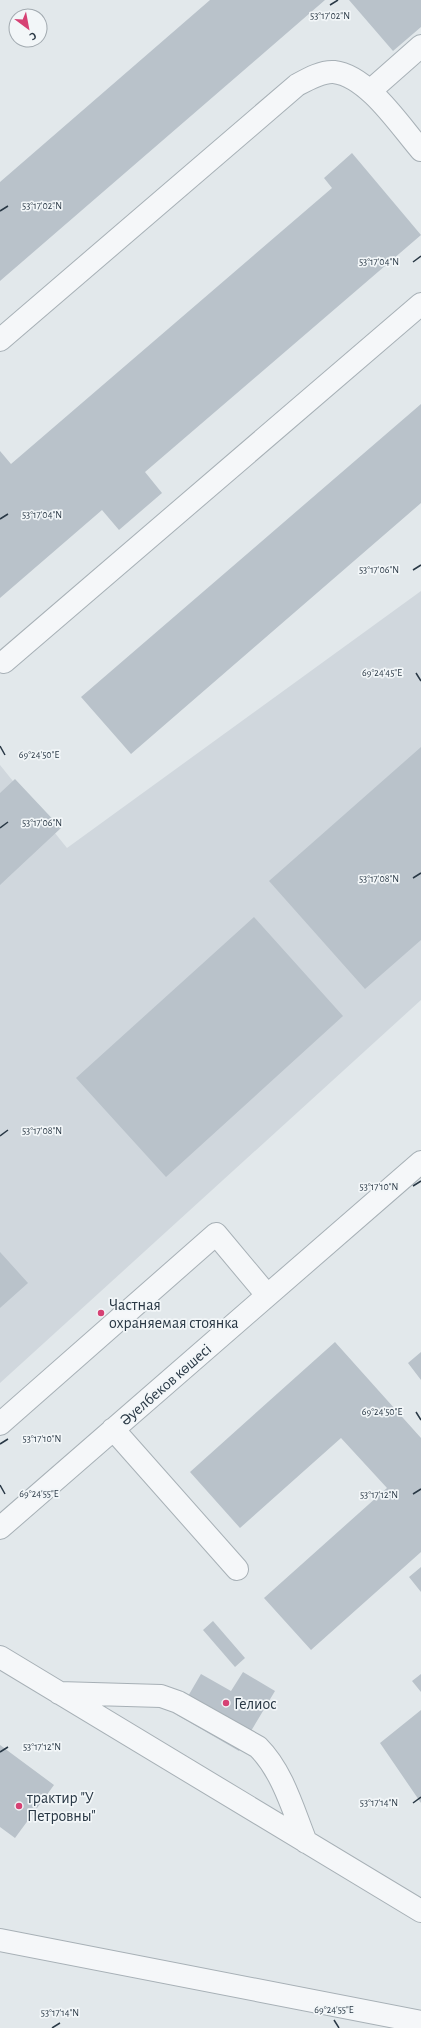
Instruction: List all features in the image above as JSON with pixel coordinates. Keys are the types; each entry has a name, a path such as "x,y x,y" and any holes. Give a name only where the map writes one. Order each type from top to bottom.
{"street":[{"path":"370,91 421,46"},
{"path":"0,340 297,85 315,76 333,72 353,78 370,91 421,150"},
{"path":"4,662 421,304"},
{"name":"Әуелбеков көшесі","path":"0,1528 113,1428 421,1162"},
{"path":"0,1424 216,1234 267,1295"},
{"path":"113,1428 237,1569"},
{"path":"0,1657 421,1911"},
{"path":"58,1693 161,1696 178,1702 258,1747 266,1755 278,1776 306,1842"},
{"path":"0,1940 421,2022"}],"shaded area":[{"path":"421,591 421,1000 0,1383 0,765 67,848"}],"building":[{"path":"210,0 325,0 0,281 0,182"},
{"path":"349,0 421,0 421,27 393,51"},
{"path":"352,153 421,235 145,472 162,493 119,530 102,510 0,598 0,451 11,464 332,188 324,178"},
{"path":"421,404 421,503 131,754 81,697"},
{"path":"421,747 421,940 365,989 269,881"},
{"path":"15,779 61,828 0,885 0,793"},
{"path":"254,917 343,1016 166,1177 76,1078"},
{"path":"0,1252 28,1283 0,1308"},
{"path":"335,1342 421,1438 421,1552 311,1650 264,1598 387,1488 341,1438 240,1528 190,1472"},
{"path":"421,1352 421,1380 408,1363"},
{"path":"421,1567 421,1592 409,1577"},
{"path":"213,1621 245,1658 235,1667 203,1630"},
{"name":"Гелиос","path":"243,1672 275,1691 239,1751 177,1715 201,1674 231,1691"},
{"path":"421,1674 421,1692 412,1681"},
{"path":"421,1710 421,1803 380,1743"},
{"name":"трактир \"У Петровны\"","path":"0,1745 54,1785 15,1838 0,1827"}],"place":[{"name":"Частная охраняемая стоянка","path":"101,1313"},
{"name":"Гелиос","path":"226,1703"},
{"name":"трактир \"У Петровны\"","path":"19,1806"}]}
